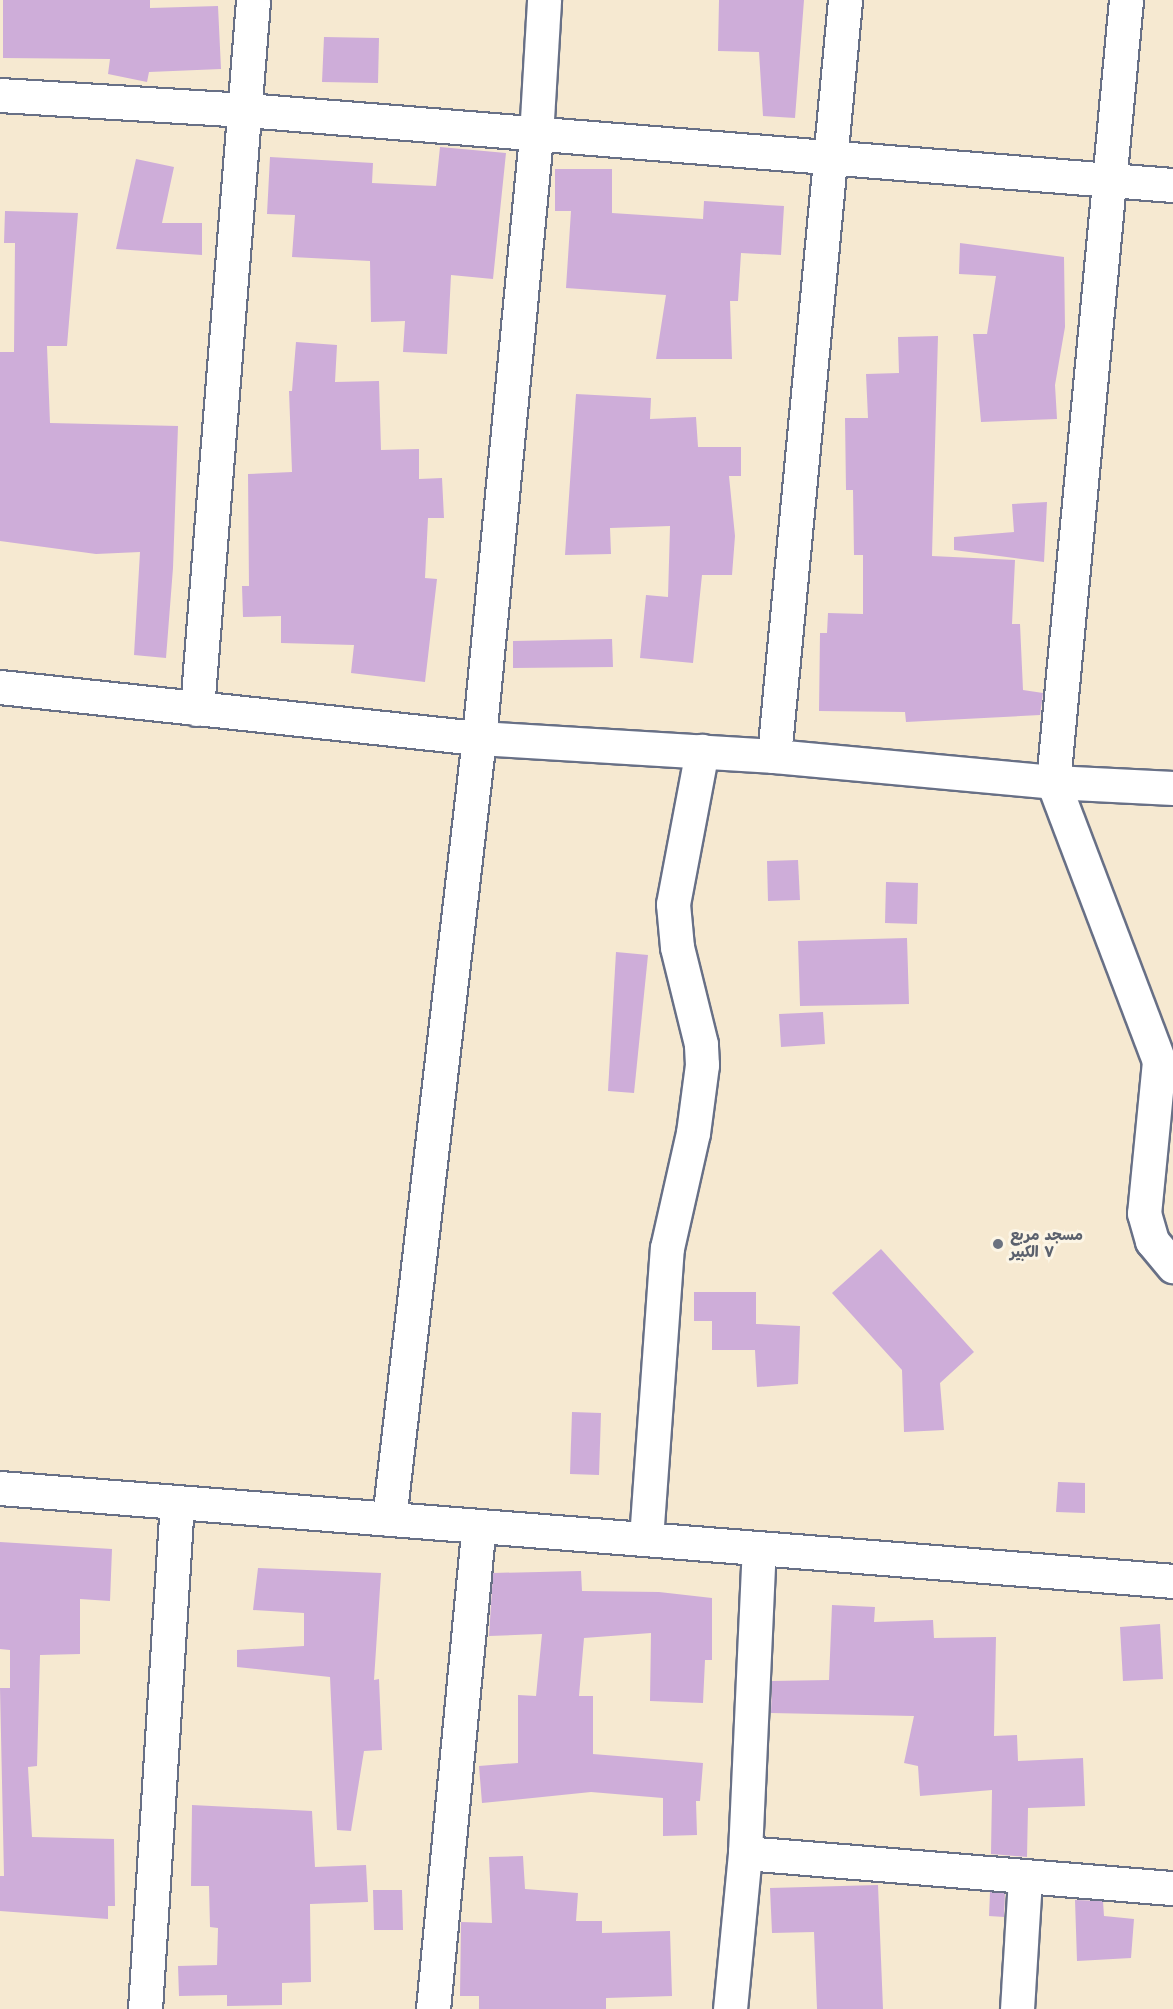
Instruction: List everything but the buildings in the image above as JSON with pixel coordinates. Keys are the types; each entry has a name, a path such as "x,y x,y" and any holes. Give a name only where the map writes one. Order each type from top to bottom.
{"street":[{"path":"197,709 253,0"},
{"path":"389,1519 479,738 536,136 544,0"},
{"path":"774,756 832,161 845,0"},
{"path":"1126,0 1112,179 1053,782 1119,961 1158,1016 1160,1072 1145,1227 1173,1266"},
{"path":"0,95 246,110 832,161 1112,179 1173,186"},
{"path":"0,687 479,738 774,756 1053,782 1173,788"},
{"path":"645,1539 667,1248 693,1133 702,1065 701,1044 677,947 673,904 702,751"},
{"path":"0,1488 1173,1581"},
{"path":"145,2009 177,1502"},
{"path":"434,2009 478,1526"},
{"path":"730,2009 745,1853 759,1548"},
{"path":"745,1853 1025,1878 1173,1888"},
{"path":"1017,2009 1025,1878"}],"place":[{"name":"مسجد مربع ٧ الكبير","path":"998,1244"}]}
